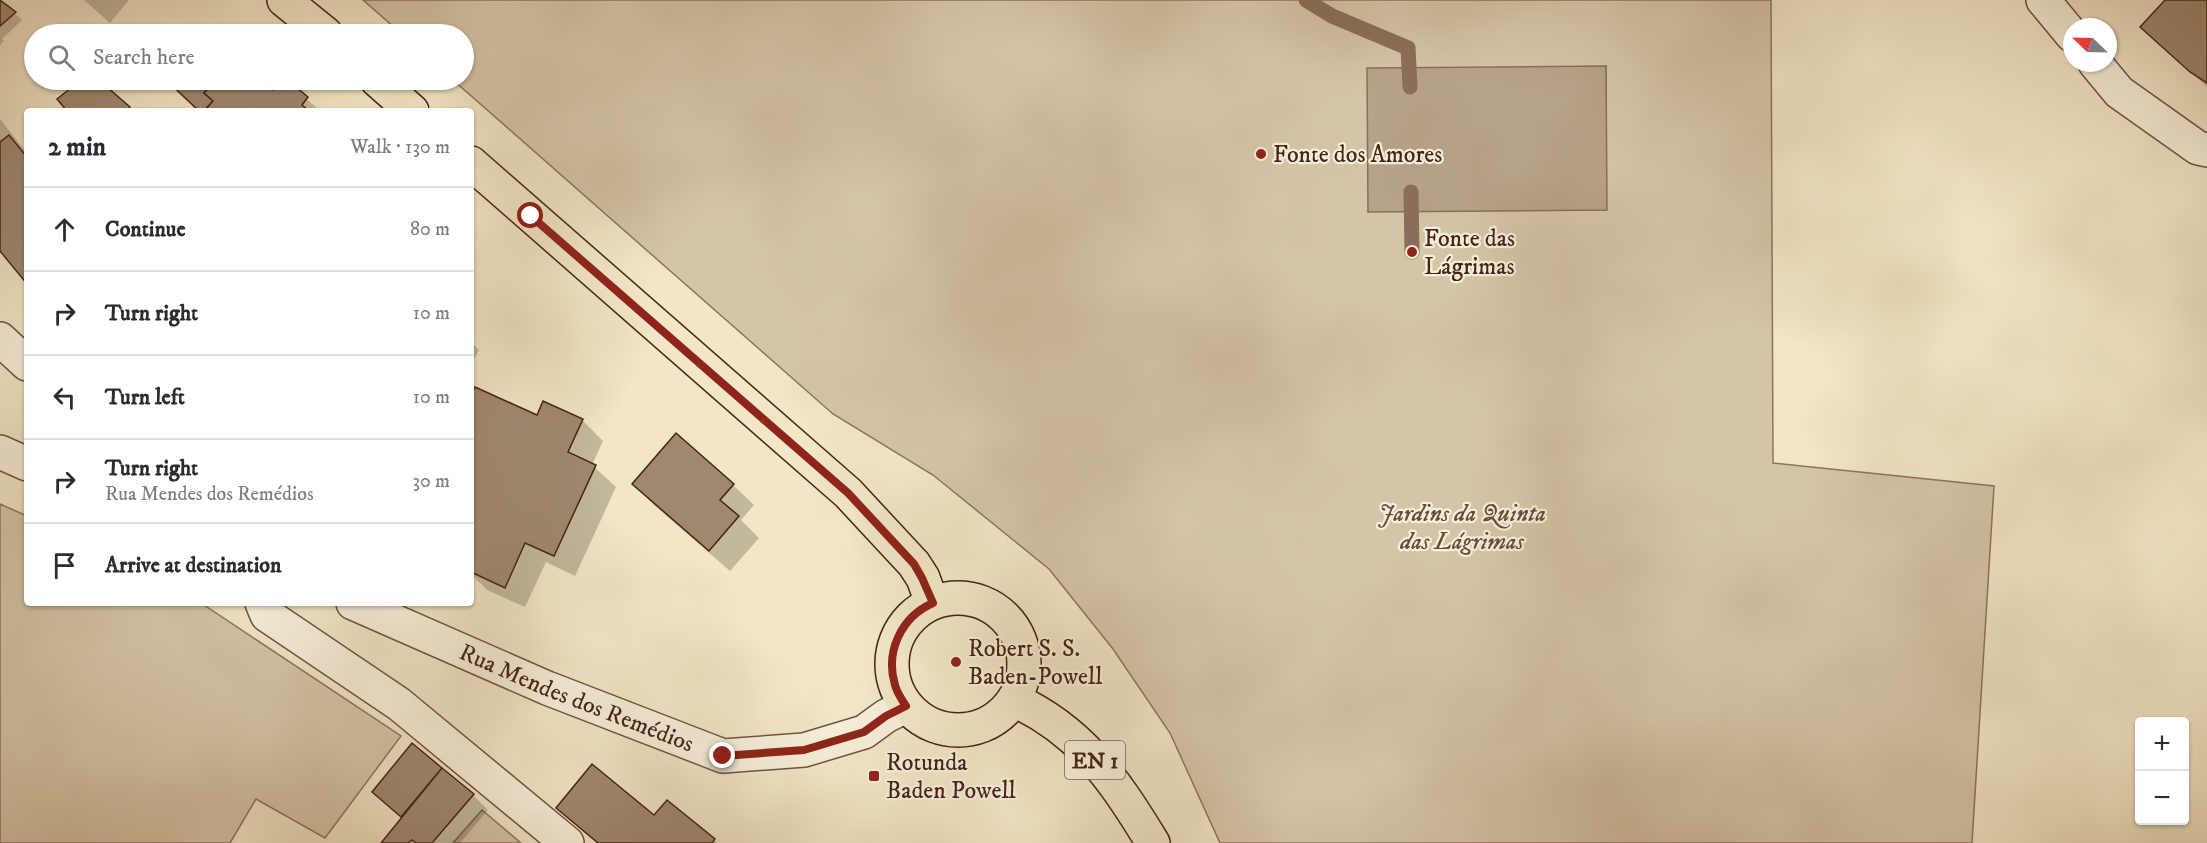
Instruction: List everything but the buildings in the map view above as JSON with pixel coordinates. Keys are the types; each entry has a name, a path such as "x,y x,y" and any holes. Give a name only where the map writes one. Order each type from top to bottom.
{"main road":[{"path":"284,0 314,24"},
{"path":"388,90 409,108"},
{"path":"474,166 848,493 914,564 933,603"},
{"path":"963,598 982,602 998,611 1011,624 1020,641 1024,659 1023,678 1014,700 990,722 973,729 955,731 936,727 920,719 906,706 895,687 891,666 894,645 904,626 920,609 941,600 963,598"},
{"name":"EN 1","path":"1014,700 1038,711 1089,752 1126,799 1153,843"}],"street":[{"path":"2043,0 2063,24"},
{"path":"2102,72 2119,93 2198,148 2207,150"},
{"path":"0,339 24,361"},
{"path":"0,452 24,463"},
{"path":"263,606 267,615 399,704 567,843"},
{"name":"Rua Mendes dos Remédios","path":"360,606 547,688 723,756 804,750 864,732 886,716 906,706"}],"green space":[{"name":"Jardins da Quinta das Lágrimas","path":"363,0 1771,0 1773,463 1994,486 1972,843 1220,843 1170,733 1113,649 1049,569 933,475 833,414 464,90 474,90 474,24 391,24","holes":["1606,66 1606,210 1369,211"]},
{"path":"0,504 24,515 24,606 206,606 401,736 325,838 256,799 230,843 0,843"},
{"path":"482,810 521,843 453,843"}],"shaded area":[{"path":"1606,66 1607,210 1368,212 1367,68"}],"waterway":[{"path":"1306,0 1332,16 1408,48 1410,87"},
{"path":"1411,192 1412,252"}],"place":[{"name":"Fonte dos Amores","path":"1261,154"},
{"name":"Fonte das Lágrimas","path":"1412,252"},
{"name":"Robert S. S. Baden-Powell","path":"956,662"},
{"name":"Rotunda Baden Powell","path":"874,776"}],"route":[{"path":"531,216 848,493 914,564 933,603 920,609 904,626 894,645 891,666 895,687 906,706 886,716 864,732 804,750 723,756"}]}
